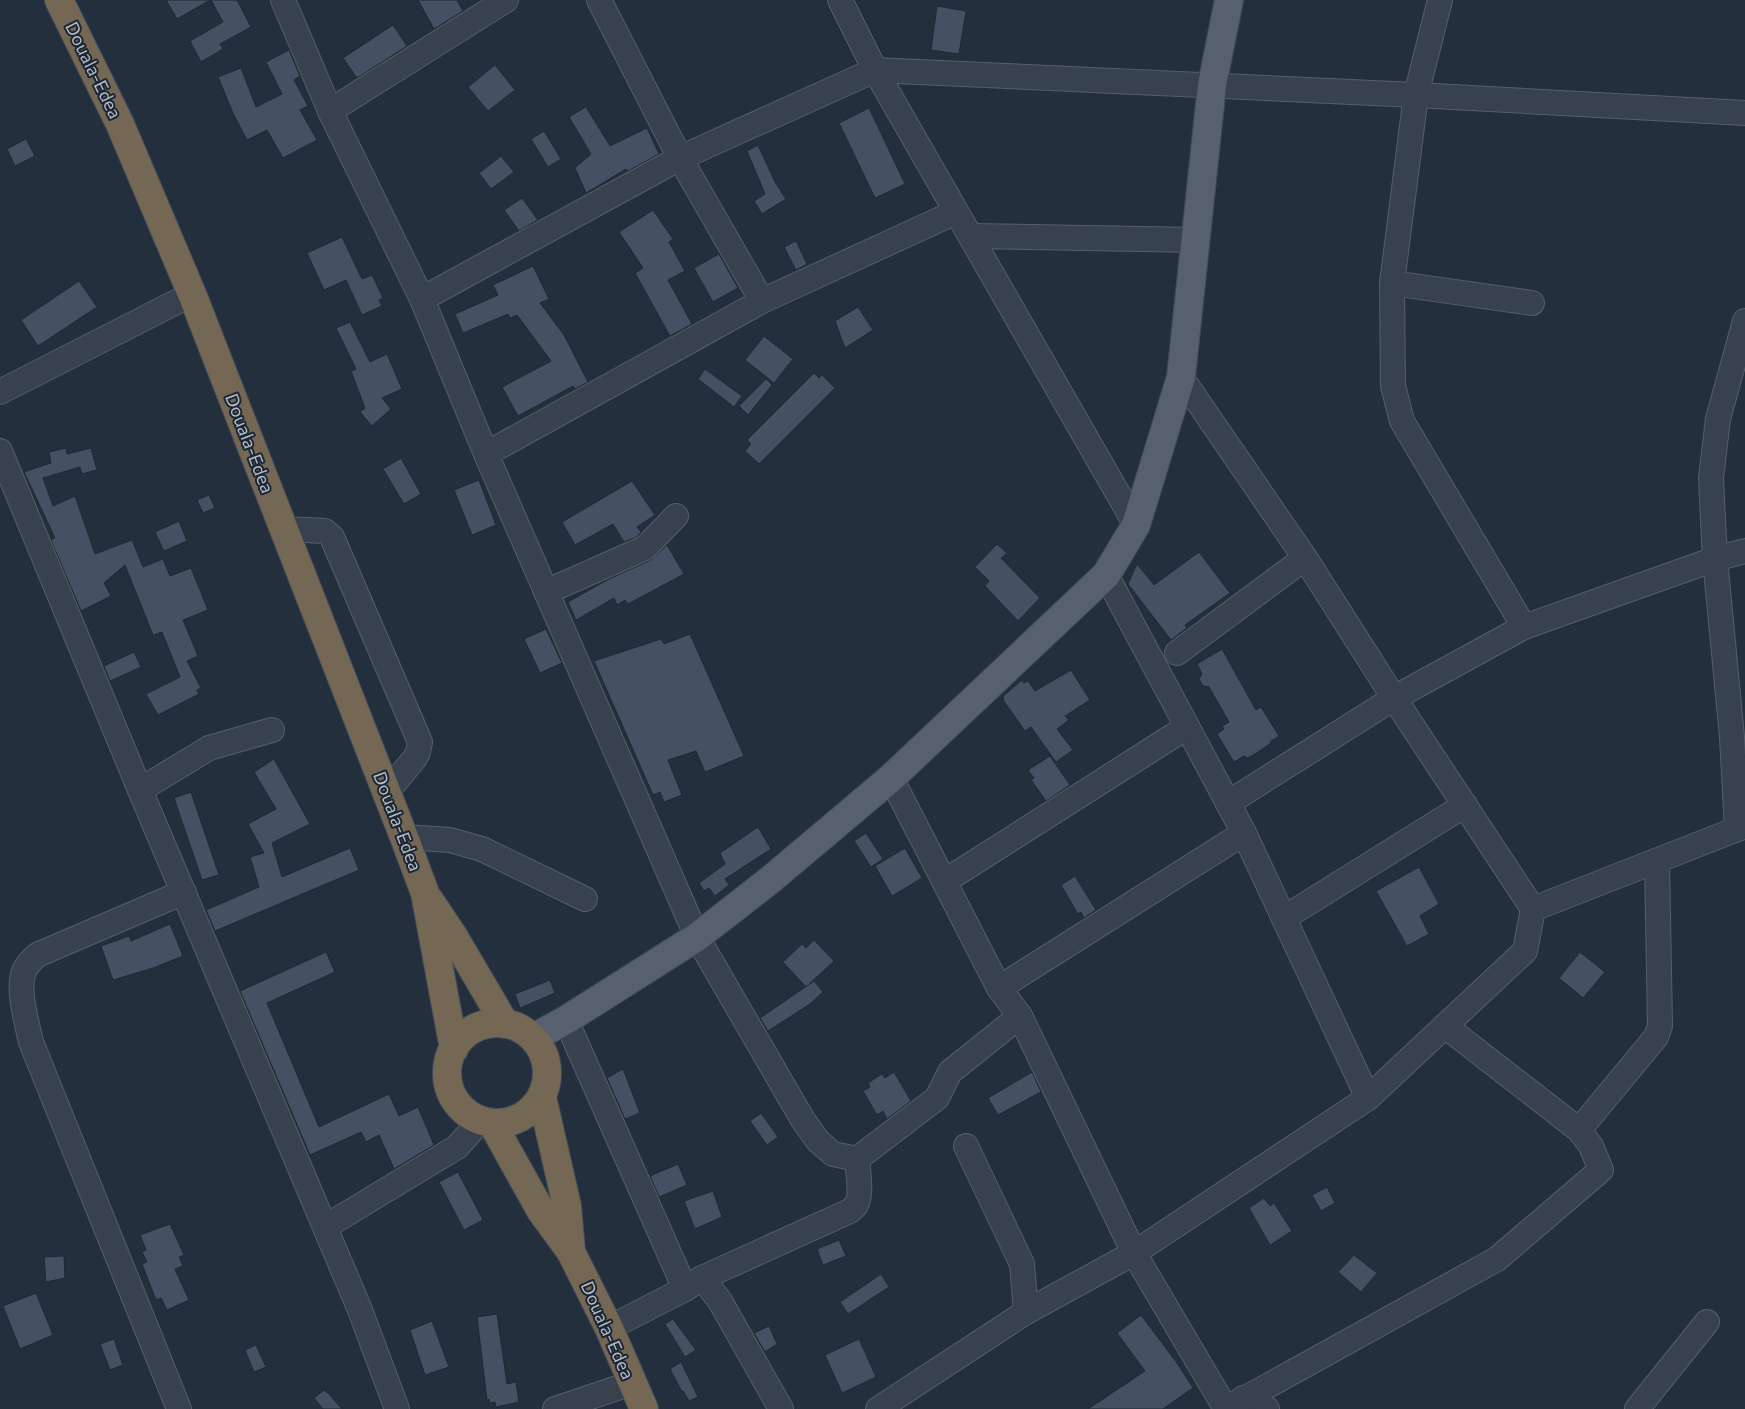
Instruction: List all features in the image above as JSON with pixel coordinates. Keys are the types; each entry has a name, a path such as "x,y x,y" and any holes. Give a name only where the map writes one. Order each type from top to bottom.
{"highway":[{"name":"Douala-Edea","path":"59,0 120,124 192,294 404,837 425,894 454,1048"},
{"name":"Douala-Edea","path":"425,894 454,937 505,1024"},
{"path":"485,1024 505,1024 525,1031 533,1038 540,1046 547,1066 546,1087 542,1097 533,1109 521,1118 507,1122 486,1122 462,1109 451,1091 448,1069 454,1048 467,1033 485,1024"},
{"name":"Douala-Edea","path":"542,1097 566,1206 571,1252"},
{"name":"Douala-Edea","path":"486,1122 541,1211 571,1252 609,1328 644,1409"}],"main road":[{"path":"533,1038 566,1020 697,937 770,880 891,778 1106,575 1136,525 1181,377 1212,85 1229,0"}],"street":[{"path":"283,0 330,111 422,299 486,454 697,937 803,1120 818,1141 833,1154 857,1159 937,1098 950,1072 1020,1016"},
{"path":"330,111 506,0"},
{"path":"599,0 680,158 762,301"},
{"path":"840,0 875,70 1136,525"},
{"path":"1440,0 1416,95 1392,283 1392,386 1402,421 1524,627"},
{"path":"422,299 680,158 875,70 1416,95 1745,113"},
{"path":"486,454 762,301 956,212"},
{"path":"971,236 1196,240"},
{"path":"1392,283 1532,303"},
{"path":"0,392 192,294"},
{"path":"1533,909 1741,828 1715,559 1711,478 1718,419 1745,321"},
{"path":"878,1409 1026,1312 1134,1253 1368,1098 1524,951 1533,909 1394,698 1305,558 1181,377"},
{"path":"0,452 140,790 326,1227 360,1310 397,1409"},
{"path":"546,592 645,548 676,516"},
{"path":"284,529 325,531 332,537 420,742 415,758 387,792"},
{"path":"1228,803 1394,698 1524,627 1715,559 1745,551"},
{"path":"1177,653 1305,558"},
{"path":"1106,575 1244,833 1368,1098"},
{"path":"945,881 1187,727"},
{"path":"140,790 210,748 272,730"},
{"path":"891,778 999,988 1020,1016 1134,1253 1230,1406"},
{"path":"1284,918 1465,805"},
{"path":"999,988 1244,833"},
{"path":"404,837 450,840 482,850 585,899"},
{"path":"1579,1130 1656,1037 1660,1026 1657,860"},
{"path":"179,1409 31,1042 22,993 23,974 27,965 37,955 184,892"},
{"path":"566,1020 693,1283 720,1301 781,1409"},
{"path":"1230,1406 1497,1259 1601,1170 1591,1146 1579,1130 1445,1026"},
{"path":"326,1227 457,1147 486,1122"},
{"path":"966,1146 1022,1264 1026,1312"},
{"path":"609,1328 693,1283 850,1211 859,1199 857,1159"},
{"path":"1637,1409 1707,1322"},
{"path":"555,1409 632,1384"},
{"path":"1230,1406 1267,1409"}],"building":[{"path":"166,0 210,0 177,19"},
{"path":"211,0 237,0 251,27 220,44 223,49 201,62 190,41 223,22"},
{"path":"418,0 457,0 463,11 434,29"},
{"path":"937,6 966,11 959,54 931,50"},
{"path":"393,25 407,46 357,78 343,58"},
{"path":"289,50 300,76 294,80 308,106 300,110 317,140 283,158 267,130 247,140 218,77 241,68 256,107 282,94 266,62"},
{"path":"495,65 515,90 488,111 468,87"},
{"path":"586,107 610,146 647,128 659,154 628,171 626,169 586,193 575,168 591,154 569,117"},
{"path":"869,108 905,184 875,198 839,123"},
{"path":"544,131 561,159 548,167 531,139"},
{"path":"26,139 35,156 15,166 7,149"},
{"path":"758,145 775,182 786,199 762,214 754,201 765,194 747,151"},
{"path":"501,156 514,172 491,189 479,173"},
{"path":"522,198 538,220 519,231 504,210"},
{"path":"653,210 673,239 669,242 685,271 668,280 692,324 670,336 635,273 643,268 619,232"},
{"path":"342,237 362,279 372,275 383,298 379,300 382,306 362,315 346,280 324,290 307,253"},
{"path":"796,241 807,264 796,270 784,247"},
{"path":"719,254 738,288 713,302 694,268"},
{"path":"533,266 549,299 540,303 564,335 588,382 575,389 573,386 518,416 502,387 551,361 517,315 510,318 508,314 463,333 455,314 498,295 493,285"},
{"path":"79,281 97,307 38,346 21,320"},
{"path":"858,307 873,330 845,348 835,321"},
{"path":"350,322 370,362 387,354 402,389 382,398 391,409 372,426 360,412 365,408 351,371 356,369 336,328"},
{"path":"764,336 793,359 774,383 745,360"},
{"path":"705,369 742,396 734,407 698,379"},
{"path":"814,373 819,378 822,375 835,388 759,464 745,451 751,444 747,440"},
{"path":"766,379 772,385 748,415 739,406"},
{"path":"66,448 67,454 91,448 97,470 82,474 80,467 43,478 53,506 75,496 95,554 132,540 143,567 163,559 170,576 191,568 208,610 183,620 198,656 187,661 201,688 197,690 199,694 158,715 146,694 180,677 162,632 153,635 125,565 104,583 111,596 81,611 51,540 55,538 24,472 51,463 49,452"},
{"path":"401,458 421,494 404,504 383,469"},
{"path":"479,480 496,525 472,535 454,490"},
{"path":"632,481 655,515 637,527 641,532 637,537 624,542 613,524 575,545 562,522"},
{"path":"209,495 215,508 203,513 197,500"},
{"path":"179,521 187,541 164,551 155,532"},
{"path":"997,544 1007,553 1001,558 1040,598 1018,621 985,586 989,581 975,567"},
{"path":"667,545 684,574 628,604 625,600 617,605 614,598 576,620 568,602 609,579 651,560"},
{"path":"1199,552 1230,593 1185,625 1187,628 1171,640 1128,584 1137,564 1154,585"},
{"path":"546,629 562,663 540,673 524,639"},
{"path":"690,634 744,756 705,772 696,751 668,760 682,795 664,802 660,792 653,795 594,661 661,639 664,644"},
{"path":"1222,649 1256,710 1261,707 1279,736 1248,758 1244,756 1234,762 1217,734 1224,729 1222,726 1229,722 1209,687 1203,686 1199,679 1202,674 1197,664"},
{"path":"134,652 141,667 110,681 104,666"},
{"path":"1071,670 1090,700 1065,716 1069,720 1057,729 1073,750 1056,762 1031,727 1025,731 1003,700 1003,696 1022,680 1024,683 1028,681 1035,691"},
{"path":"1050,756 1070,785 1046,801 1031,780 1034,778 1028,770"},
{"path":"274,759 310,824 272,843 282,877 350,848 359,870 215,931 206,910 259,887 250,857 264,853 248,824 276,809 254,772"},
{"path":"191,792 219,875 202,880 174,798"},
{"path":"758,827 771,849 725,879 729,885 715,896 709,888 704,891 699,883 725,864 720,853"},
{"path":"866,833 883,859 871,867 854,841"},
{"path":"905,848 922,878 892,896 875,866"},
{"path":"1419,867 1439,904 1420,916 1429,934 1407,946 1376,891"},
{"path":"1075,876 1096,910 1084,918 1081,912 1078,914 1061,885"},
{"path":"170,924 183,956 153,968 113,980 101,946 129,936 131,941"},
{"path":"814,940 834,961 806,987 783,962 802,944 806,948"},
{"path":"326,952 335,972 267,1003 319,1127 389,1094 399,1116 418,1107 434,1145 394,1169 379,1135 366,1142 361,1132 310,1155 240,991"},
{"path":"1580,952 1605,972 1583,998 1559,978"},
{"path":"550,980 555,993 520,1008 515,994"},
{"path":"814,981 823,992 810,1004 768,1031 760,1018"},
{"path":"623,1069 640,1113 625,1119 607,1078"},
{"path":"894,1072 911,1101 887,1119 883,1111 877,1115 863,1091 870,1087 868,1083 882,1074 885,1078"},
{"path":"1032,1072 1041,1092 998,1115 988,1098"},
{"path":"761,1113 778,1137 767,1145 750,1121"},
{"path":"678,1164 687,1185 659,1197 650,1176"},
{"path":"458,1172 483,1220 464,1230 439,1182"},
{"path":"1327,1187 1335,1203 1321,1211 1312,1195"},
{"path":"713,1191 722,1217 695,1229 684,1201"},
{"path":"1264,1198 1270,1206 1274,1203 1292,1231 1270,1245 1249,1208"},
{"path":"170,1224 184,1255 179,1257 183,1266 175,1269 189,1300 167,1310 161,1298 156,1300 142,1264 147,1262 142,1252 146,1250 140,1235"},
{"path":"839,1240 846,1256 823,1265 817,1249"},
{"path":"1354,1255 1377,1273 1361,1292 1338,1272"},
{"path":"64,1256 65,1278 46,1282 44,1257"},
{"path":"881,1274 889,1287 848,1314 840,1302"},
{"path":"36,1293 53,1335 20,1349 3,1306"},
{"path":"497,1314 507,1384 516,1382 519,1402 496,1407 495,1402 490,1403 489,1399 487,1400 477,1317"},
{"path":"1141,1315 1193,1388 1163,1409 1088,1409 1145,1371 1117,1333"},
{"path":"673,1319 696,1350 685,1357 665,1324"},
{"path":"432,1321 449,1367 425,1375 410,1330"},
{"path":"769,1326 777,1344 765,1352 754,1333"},
{"path":"114,1339 123,1365 110,1370 100,1344"},
{"path":"859,1339 876,1377 842,1393 825,1355"},
{"path":"256,1345 266,1367 254,1372 245,1350"},
{"path":"681,1362 698,1397 689,1401 670,1369"},
{"path":"324,1390 342,1409 323,1409 314,1398"}]}
